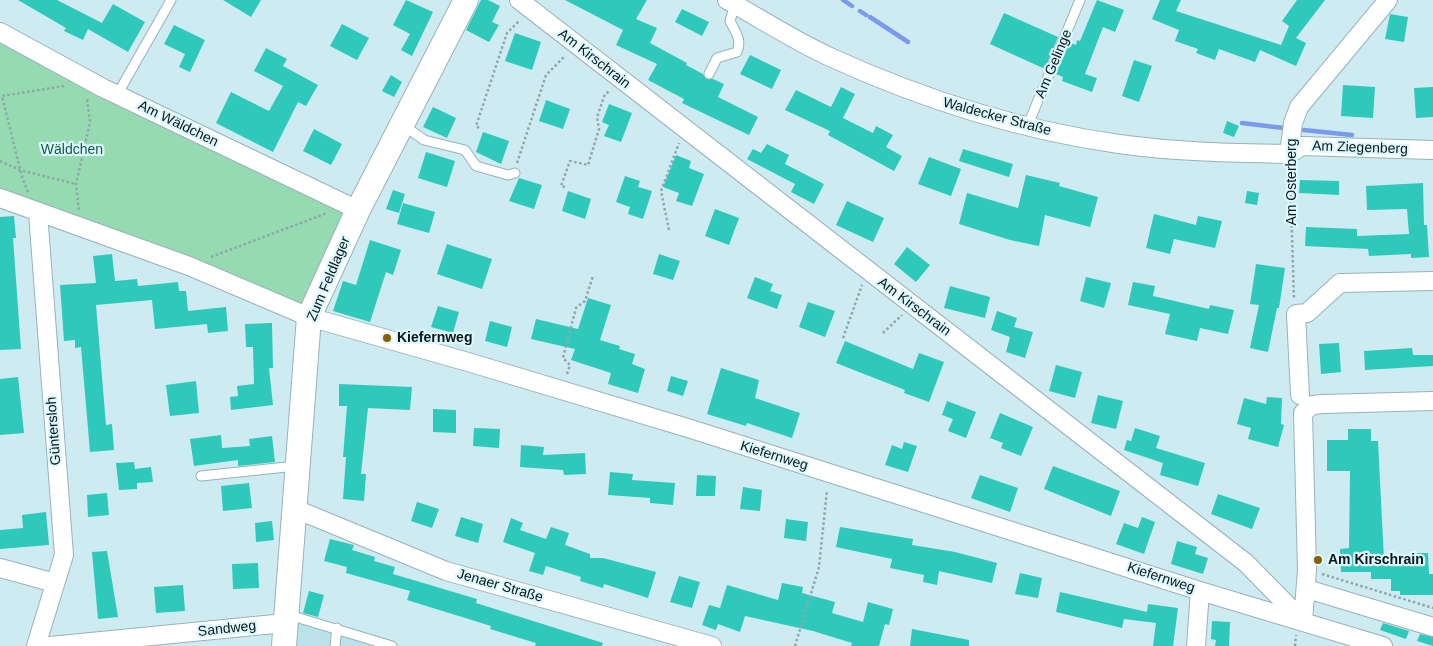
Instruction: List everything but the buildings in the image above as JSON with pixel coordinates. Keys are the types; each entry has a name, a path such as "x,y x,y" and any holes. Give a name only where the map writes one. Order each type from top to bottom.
{"street":[{"name":"Zum Feldlager","path":"285,628 309,317 358,210 466,0"},
{"name":"Am Osterberg","path":"1289,154 1293,123 1299,107 1388,0"},
{"name":"Waldecker Straße","path":"731,2 829,56 936,100 1027,127 1119,144 1169,150 1289,154"},
{"name":"Am Kirschrain","path":"524,5 867,272 1246,563 1303,621"},
{"name":"Am Wäldchen","path":"0,32 110,91 358,210"},
{"name":"Am Ziegenberg","path":"1289,154 1302,146 1433,150"},
{"name":"Kiefernweg","path":"0,198 189,266 309,317 468,362 691,429 1200,591 1383,646"},
{"name":"Güntersloh","path":"36,646 64,555 38,213"},
{"path":"1300,394 1295,310 1307,314 1340,283 1433,281"},
{"path":"1303,621 1307,589 1303,413 1312,405 1433,401"},
{"name":"Jenaer Straße","path":"294,508 446,571 712,646"},
{"path":"0,568 55,583"},
{"path":"1307,589 1433,627"},
{"path":"1196,646 1200,591"},
{"name":"Sandweg","path":"50,646 285,628"}],"lane":[{"path":"110,91 171,0"},
{"name":"Am Gelinge","path":"1027,127 1080,0"},
{"path":"709,74 717,58 737,52 740,45 730,21 731,2"},
{"path":"402,125 424,140 465,150 476,166 508,176 515,173"},
{"path":"201,476 297,466"},
{"path":"285,628 336,628 392,646"},
{"path":"335,646 336,628"}],"path":[{"path":"479,128 476,126 507,33 524,5"},
{"path":"515,173 518,157 546,75 577,46"},
{"path":"564,187 561,186 570,161 588,165 598,129 597,117 605,94 624,82"},
{"path":"20,170 2,96 71,85"},
{"path":"81,228 76,184 90,122 86,86 110,91"},
{"path":"669,230 661,191 685,129"},
{"name":"Am Osterberg","path":"1289,154 1295,310"},
{"path":"0,161 20,170 76,184"},
{"path":"189,266 324,213 358,210"},
{"path":"843,338 867,272"},
{"path":"561,391 570,365 563,358 566,341 576,308 585,301 593,276"},
{"path":"883,333 901,318 908,302"},
{"path":"795,646 819,567 829,474"},
{"path":"1307,570 1433,608"}],"shaded area":[{"path":"291,611 399,646 292,646"}],"green space":[{"name":"Wäldchen","path":"0,31 351,207 308,312 0,198"}],"waterway":[{"path":"843,0 852,6"},
{"path":"860,11 866,15"},
{"path":"870,17 908,42"},
{"path":"1242,123 1283,128"},
{"path":"1304,130 1352,135"}],"place":[{"name":"Kiefernweg","path":"387,338"},
{"name":"Am Kirschrain","path":"1318,560"}]}
